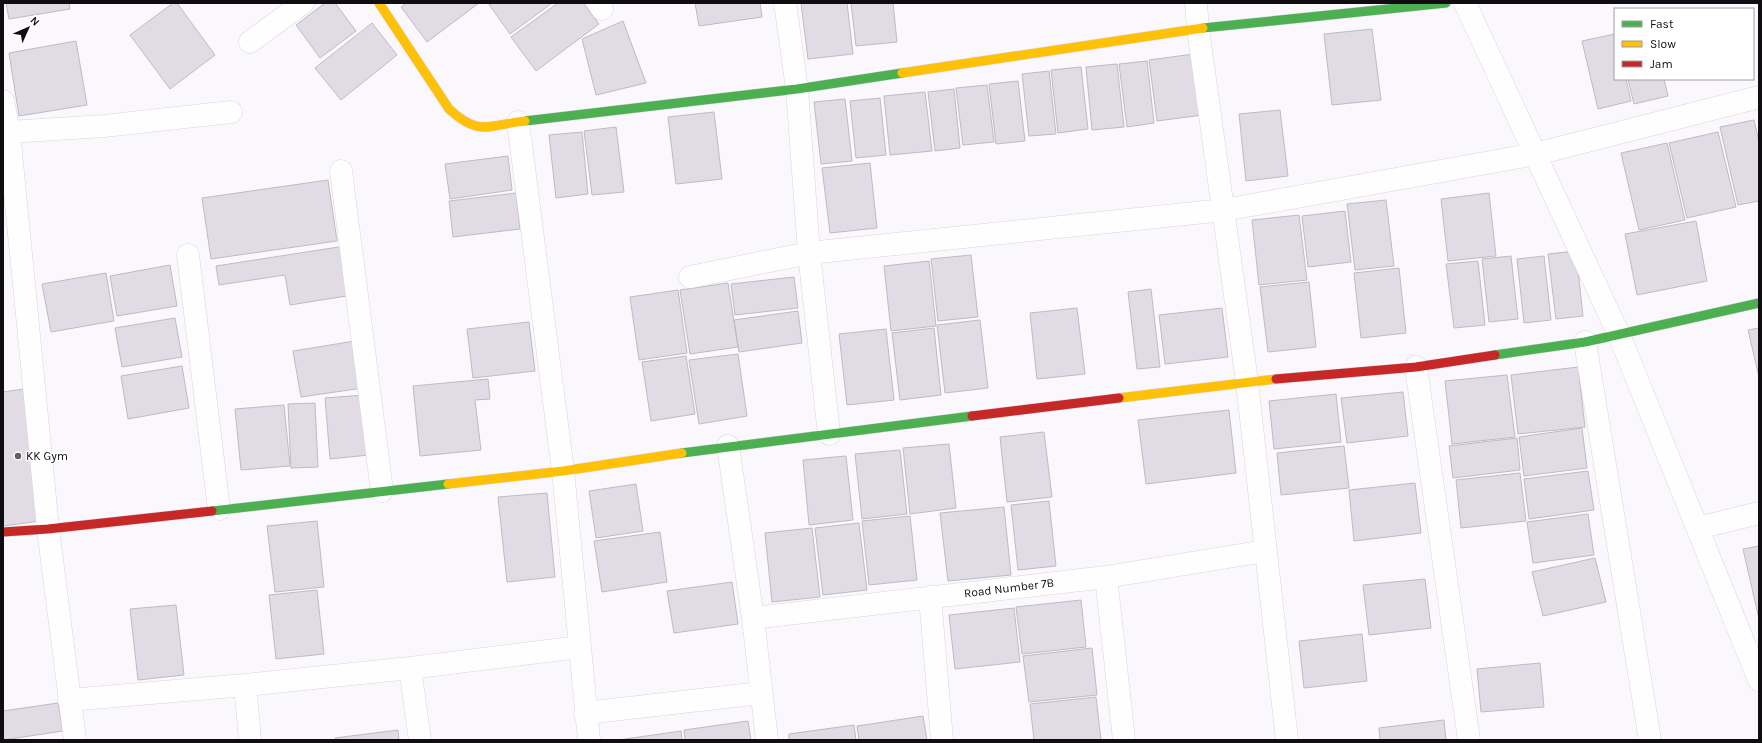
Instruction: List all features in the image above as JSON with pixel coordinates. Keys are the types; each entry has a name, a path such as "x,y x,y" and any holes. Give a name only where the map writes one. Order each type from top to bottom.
{"street":[{"path":"250,42 303,3"},
{"path":"379,3 449,109 461,121 478,129 518,122 797,89 1198,29 1446,3"},
{"path":"785,3 797,89 809,253 829,434"},
{"path":"1196,3 1198,29 1247,382 1287,740"},
{"path":"1465,3 1619,335 1759,680"},
{"path":"690,277 809,253 1224,210 1536,154 1759,97"},
{"path":"3,101 9,132 48,528 75,740"},
{"path":"9,132 104,126 231,112"},
{"path":"518,122 562,471 585,713 589,740"},
{"path":"341,171 382,491"},
{"path":"188,255 219,509"},
{"path":"3,532 562,471 728,446 1247,382 1416,367 1585,342 1759,303"},
{"path":"1585,342 1650,740"},
{"path":"1416,367 1469,740"},
{"path":"728,446 753,618 766,740"},
{"path":"1698,528 1759,513"},
{"name":"Road Number 7B","path":"753,618 1106,577 1265,552"},
{"path":"1106,577 1124,740"},
{"path":"930,597 942,740"},
{"path":"69,700 245,685 410,668 579,647"},
{"path":"410,668 420,740"},
{"path":"245,685 250,740"},
{"path":"585,713 761,693"}],"building":[{"path":"6,3 69,3 70,9 9,19"},
{"path":"173,3 177,3 215,55 170,89 130,35"},
{"path":"325,3 335,3 356,31 320,58 296,25"},
{"path":"407,3 479,3 427,42 401,7"},
{"path":"488,3 552,3 510,34"},
{"path":"558,3 583,3 599,24 536,71 511,37"},
{"path":"695,3 760,3 762,17 699,26"},
{"path":"801,3 847,3 853,54 808,59"},
{"path":"851,3 893,3 897,42 856,46"},
{"path":"623,21 646,83 596,95 582,39"},
{"path":"372,23 397,55 341,100 315,68"},
{"path":"1372,29 1381,100 1332,105 1324,34"},
{"path":"1614,34 1614,80 1626,80 1631,101 1598,109 1582,41"},
{"path":"76,41 87,105 19,116 9,53"},
{"path":"1194,54 1203,115 1157,121 1149,60"},
{"path":"1147,61 1154,123 1127,127 1119,64"},
{"path":"1117,64 1124,127 1092,130 1086,67"},
{"path":"1081,67 1088,129 1058,133 1051,70"},
{"path":"1049,71 1056,134 1029,136 1022,74"},
{"path":"1628,80 1664,80 1668,96 1634,104"},
{"path":"1018,81 1025,141 996,144 989,84"},
{"path":"987,85 994,142 963,145 956,88"},
{"path":"954,89 960,148 935,151 928,92"},
{"path":"925,92 932,151 890,155 884,96"},
{"path":"880,98 886,155 856,158 850,101"},
{"path":"845,99 852,161 821,164 814,102"},
{"path":"1280,110 1288,176 1246,181 1239,114"},
{"path":"714,112 722,179 676,184 668,117"},
{"path":"1754,120 1759,142 1759,201 1738,205 1720,127"},
{"path":"616,127 624,192 592,195 584,131"},
{"path":"582,132 588,194 556,198 549,135"},
{"path":"1718,132 1736,207 1687,218 1669,143"},
{"path":"1667,143 1685,220 1639,230 1621,153"},
{"path":"508,156 512,190 450,199 445,164"},
{"path":"870,163 877,228 830,233 822,168"},
{"path":"328,180 337,241 211,259 202,198"},
{"path":"516,193 520,229 453,237 449,201"},
{"path":"1489,193 1496,256 1448,261 1441,199"},
{"path":"1386,200 1394,266 1355,270 1347,204"},
{"path":"1345,211 1351,262 1308,267 1302,216"},
{"path":"1299,215 1307,280 1259,285 1252,220"},
{"path":"1696,221 1707,281 1637,295 1625,234"},
{"path":"345,246 353,295 290,305 285,275 219,285 216,266"},
{"path":"1576,251 1583,316 1556,319 1548,254"},
{"path":"971,255 978,317 938,321 931,259"},
{"path":"1511,256 1518,319 1489,322 1482,259"},
{"path":"1544,256 1551,320 1524,323 1517,259"},
{"path":"929,261 936,326 891,331 884,266"},
{"path":"1478,261 1485,325 1454,328 1446,264"},
{"path":"170,265 177,306 117,316 110,276"},
{"path":"1399,268 1406,333 1361,338 1354,273"},
{"path":"106,273 114,321 51,332 42,284"},
{"path":"794,277 798,308 735,315 731,284"},
{"path":"1309,282 1316,347 1268,352 1260,287"},
{"path":"728,283 738,347 690,354 680,290"},
{"path":"1151,289 1160,367 1137,369 1128,292"},
{"path":"678,290 687,353 639,360 630,297"},
{"path":"1077,308 1085,374 1037,379 1030,313"},
{"path":"1222,308 1228,357 1165,364 1159,315"},
{"path":"798,311 802,343 739,352 734,320"},
{"path":"175,318 182,357 122,367 115,328"},
{"path":"980,320 988,388 945,393 937,325"},
{"path":"529,322 535,371 473,378 467,329"},
{"path":"934,328 941,395 900,400 892,333"},
{"path":"1759,328 1759,377 1748,330"},
{"path":"886,329 894,400 847,405 839,334"},
{"path":"355,341 363,388 301,397 293,351"},
{"path":"738,354 747,416 699,424 689,360"},
{"path":"686,356 695,414 651,421 642,362"},
{"path":"182,366 189,408 128,419 121,376"},
{"path":"1578,367 1585,427 1518,434 1511,375"},
{"path":"1507,375 1515,437 1452,444 1445,381"},
{"path":"488,379 490,399 475,400 481,450 420,456 413,386"},
{"name":"KK Gym","path":"24,389 40,521 3,526 3,392"},
{"path":"1403,392 1408,436 1347,443 1341,398"},
{"path":"1336,394 1341,442 1274,449 1269,401"},
{"path":"364,395 369,455 330,459 325,398"},
{"path":"315,403 318,467 291,468 288,404"},
{"path":"284,405 290,466 241,470 235,409"},
{"path":"1229,410 1236,473 1146,484 1138,420"},
{"path":"1582,428 1587,468 1524,476 1519,437"},
{"path":"1044,432 1052,497 1007,502 1000,437"},
{"path":"1517,438 1520,470 1453,478 1449,446"},
{"path":"949,444 956,508 910,514 903,448"},
{"path":"1344,446 1349,488 1281,495 1277,453"},
{"path":"900,450 907,514 862,519 855,454"},
{"path":"846,456 853,520 809,525 803,460"},
{"path":"1588,471 1594,510 1529,519 1524,479"},
{"path":"1520,473 1526,521 1461,528 1456,480"},
{"path":"1415,483 1421,533 1354,541 1349,490"},
{"path":"636,484 643,531 596,538 589,491"},
{"path":"547,493 555,577 507,582 498,497"},
{"path":"1049,501 1056,566 1018,570 1011,505"},
{"path":"1004,507 1011,575 948,581 940,513"},
{"path":"1588,514 1594,555 1533,563 1527,522"},
{"path":"910,516 917,580 869,585 862,521"},
{"path":"317,521 324,587 275,592 267,526"},
{"path":"859,523 867,590 823,595 815,528"},
{"path":"812,528 820,597 772,602 765,533"},
{"path":"660,532 667,582 602,592 594,541"},
{"path":"1759,546 1759,619 1743,549"},
{"path":"1595,558 1606,602 1543,616 1532,572"},
{"path":"1425,579 1431,628 1369,635 1363,585"},
{"path":"732,582 738,624 674,633 667,591"},
{"path":"317,590 324,654 276,659 269,595"},
{"path":"1081,600 1086,647 1022,654 1016,607"},
{"path":"176,605 184,675 138,680 130,609"},
{"path":"1014,608 1020,662 955,669 949,615"},
{"path":"1362,634 1367,681 1304,688 1299,641"},
{"path":"1092,648 1097,695 1029,702 1023,656"},
{"path":"1540,663 1544,707 1481,712 1477,669"},
{"path":"1096,697 1101,740 1034,740 1030,704"},
{"path":"58,703 63,731 3,740 3,711"},
{"path":"923,716 927,740 859,740 857,726"},
{"path":"1444,720 1446,740 1380,740 1379,728"},
{"path":"748,721 751,740 685,740 684,730"},
{"path":"854,725 856,740 789,740 789,734"},
{"path":"398,730 399,740 336,740 335,738"},
{"path":"681,731 682,740 618,740"}],"traffic: fast":[{"path":"1203,28 1446,3"},
{"path":"525,121 797,89 902,73"},
{"path":"1495,355 1585,342 1759,303"},
{"path":"682,453 972,416"},
{"path":"212,511 448,484"}],"traffic: slow":[{"path":"379,3 449,109 459,118 468,123 485,127 525,121"},
{"path":"902,73 1203,28"},
{"path":"1119,398 1276,379"},
{"path":"448,484 563,471 682,453"}],"traffic: jam":[{"path":"1276,379 1416,367 1495,355"},
{"path":"972,416 1119,398"},
{"path":"3,532 48,529 212,511"}],"place":[{"name":"KK Gym","path":"18,456"}]}
